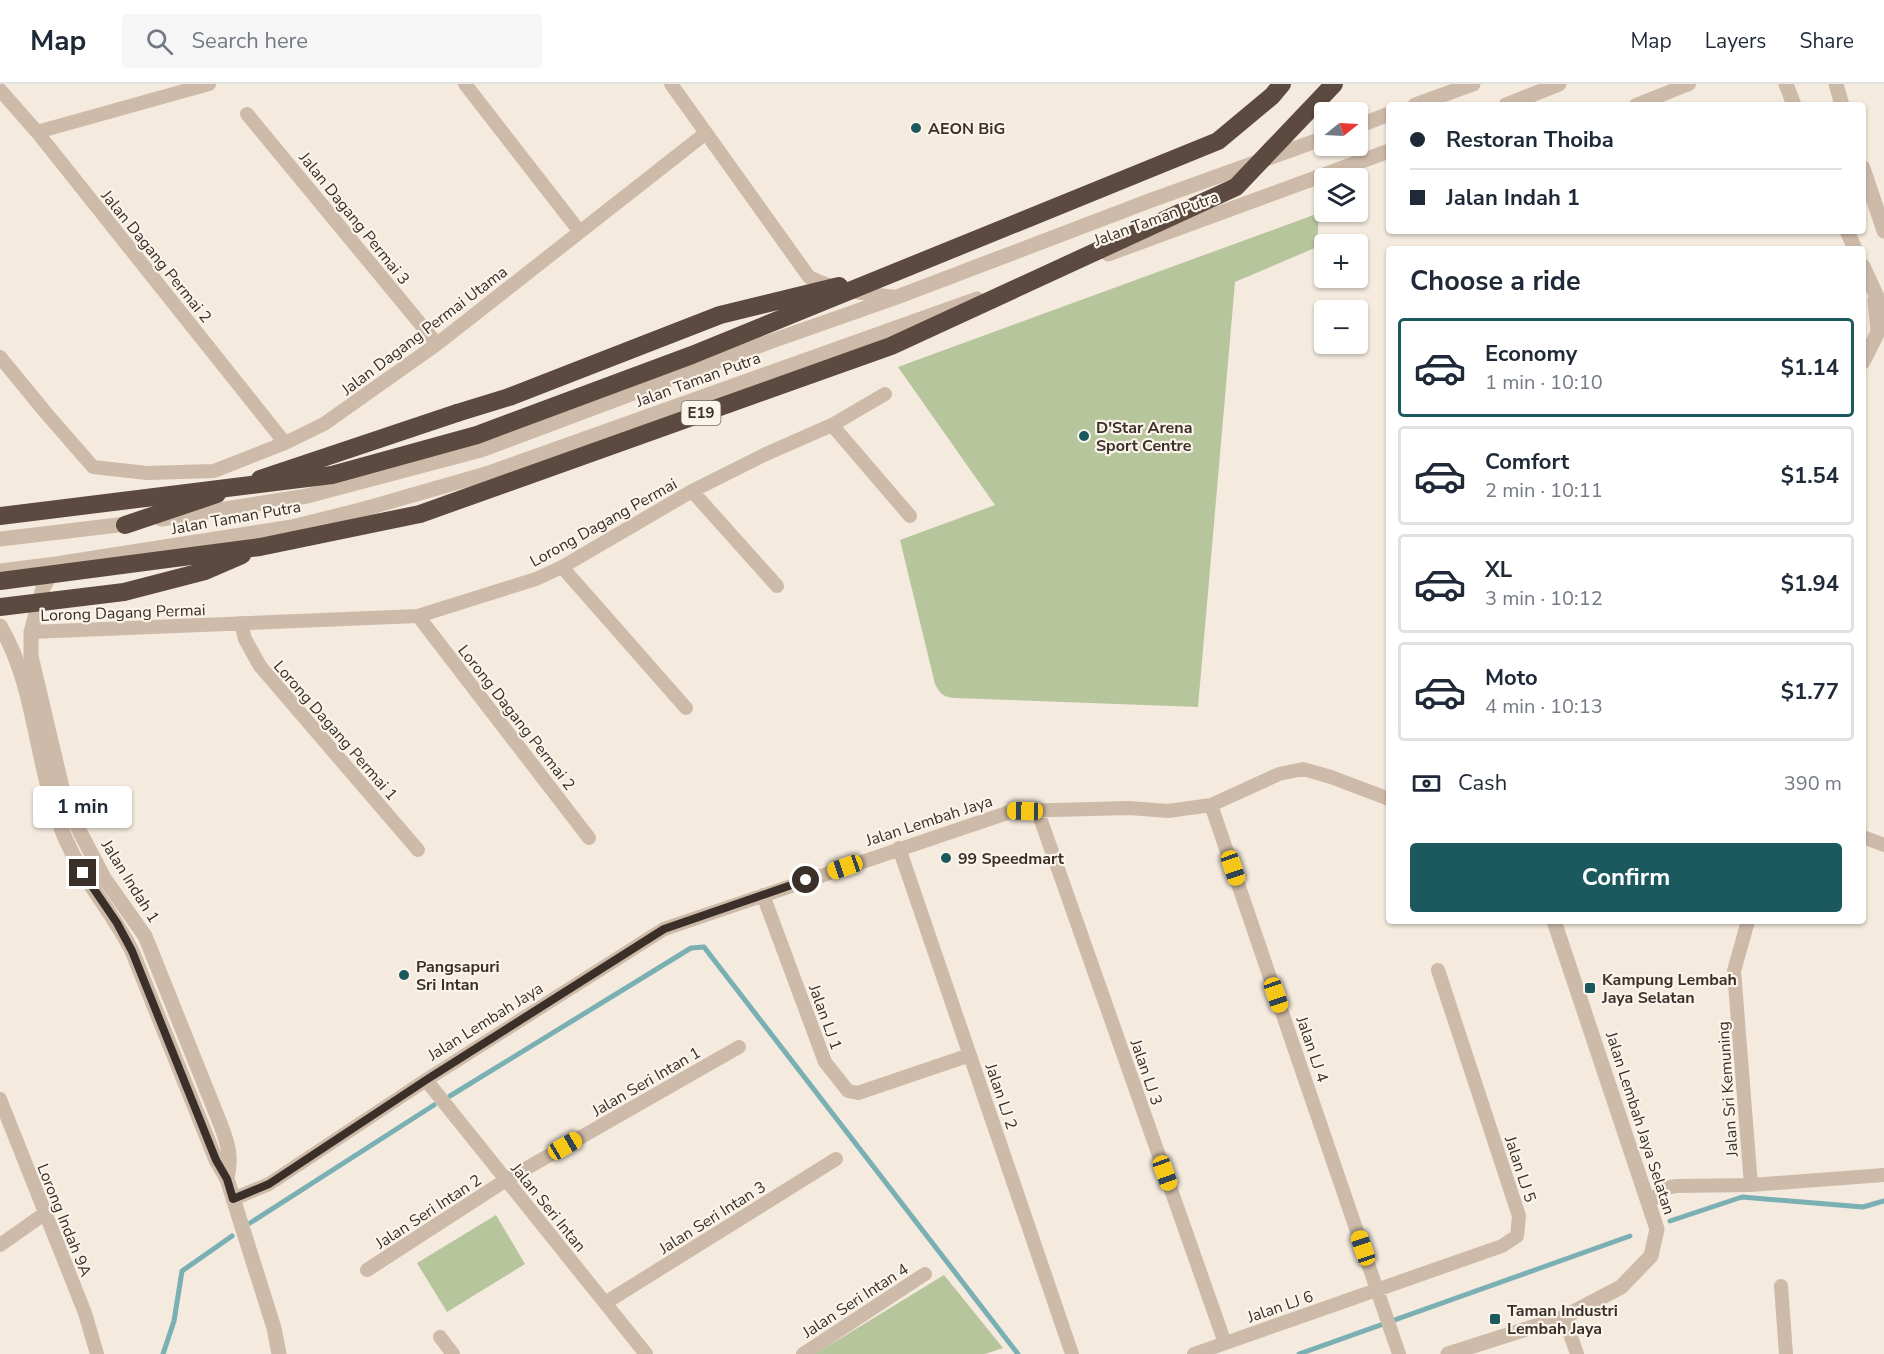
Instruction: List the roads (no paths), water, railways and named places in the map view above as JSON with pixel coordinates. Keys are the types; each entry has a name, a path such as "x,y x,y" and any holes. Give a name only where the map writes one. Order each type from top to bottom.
{"highway":[{"path":"0,516 332,475 488,431 692,355 1218,141 1272,96 1282,84"},
{"name":"E19","path":"0,581 260,547 420,514 891,346 1236,187 1334,84"},
{"path":"125,525 509,397 720,315 902,271"},
{"path":"0,608 124,592 205,571 260,547"}],"street":[{"path":"37,132 208,84"},
{"path":"465,84 580,232"},
{"path":"671,84 809,277 848,292 897,297"},
{"path":"1423,102 1473,84"},
{"path":"1514,102 1559,84"},
{"path":"1644,102 1689,84"},
{"path":"1786,84 1793,102"},
{"path":"1836,84 1841,102"},
{"name":"Jalan Dagang Permai 2","path":"0,90 37,132 285,444"},
{"name":"Jalan Dagang Permai 3","path":"248,114 436,344"},
{"path":"1368,122 1386,115"},
{"name":"Jalan Dagang Permai Utama","path":"0,357 93,467 147,473 214,471 285,444 324,424 436,344 706,133"},
{"name":"Jalan Taman Putra","path":"0,539 125,525 307,496 482,450 1314,142"},
{"name":"Jalan Taman Putra","path":"0,571 292,527 486,474 943,310 1041,278 1386,152"},
{"path":"1866,177 1884,231"},
{"path":"1866,273 1884,312"},
{"path":"769,342 799,318 807,298 809,277"},
{"path":"1866,357 1881,334 1874,291"},
{"name":"Lorong Dagang Permai","path":"31,632 418,616 536,579 562,567 692,491 766,454 832,425 885,394"},
{"path":"832,425 910,516"},
{"path":"692,491 777,586"},
{"name":"Jalan Indah 1","path":"56,564 43,588 31,632 31,656 64,796 105,878 145,936 229,1149 230,1162 227,1179"},
{"path":"562,567 686,708"},
{"name":"Lorong Dagang Permai 2","path":"418,616 589,838"},
{"name":"Lorong Dagang Permai 1","path":"241,623 245,639 260,666 418,850"},
{"name":"Jalan Indah 1","path":"0,626 10,642 19,669 52,802 83,873 117,923 132,951 216,1160 227,1179 274,1328 279,1354"},
{"name":"Jalan Lembah Jaya","path":"233,1199 269,1184 426,1080 664,929 1013,811 1129,808 1168,811 1211,805 1279,774 1303,769 1386,798"},
{"name":"Jalan LJ 4","path":"1211,805 1398,1349"},
{"name":"Jalan LJ 3","path":"1038,812 1225,1343"},
{"path":"1866,838 1884,845"},
{"name":"Jalan LJ 2","path":"899,848 1072,1354"},
{"name":"Jalan LJ 1","path":"763,895 825,1062 848,1091 858,1093 970,1055"},
{"name":"Jalan Lembah Jaya Selatan","path":"1448,1354 1564,1317 1621,1287 1651,1256 1657,1229 1555,924"},
{"name":"Jalan Sri Kemuning","path":"1747,924 1734,971 1751,1185"},
{"name":"Jalan LJ 5","path":"1378,1290 1502,1246 1517,1236 1519,1216 1438,970"},
{"name":"Jalan Seri Intan 1","path":"506,1180 739,1047"},
{"name":"Jalan Seri Intan","path":"426,1080 646,1354"},
{"name":"Lorong Indah 9A","path":"0,1099 85,1313 97,1354"},
{"name":"Jalan Seri Intan 3","path":"605,1303 836,1159"},
{"path":"1649,1203 1665,1188 1751,1185 1884,1175"},
{"name":"Jalan Seri Intan 2","path":"367,1270 506,1180"},
{"path":"0,1245 44,1214"},
{"name":"Jalan Seri Intan 4","path":"802,1354 926,1274"},
{"path":"1781,1286 1786,1354"},
{"name":"Jalan LJ 6","path":"1194,1354 1378,1290"},
{"path":"1564,1317 1576,1354"},
{"path":"440,1337 453,1354"}],"waterway":[{"path":"450,1096 691,948 704,947 1018,1354"},
{"path":"250,1223 434,1105"},
{"path":"1670,1221 1742,1197 1863,1207 1884,1201"},
{"path":"163,1354 174,1321 182,1271 232,1236"},
{"path":"1299,1354 1630,1236"}],"place":[{"name":"AEON BiG","path":"916,128"},
{"name":"D'Star Arena Sport Centre","path":"1084,436"},
{"name":"99 Speedmart","path":"946,858"},
{"name":"Pangsapuri Sri Intan","path":"404,975"},
{"name":"Kampung Lembah Jaya Selatan","path":"1590,988"},
{"name":"Taman Industri Lembah Jaya","path":"1495,1319"}]}
